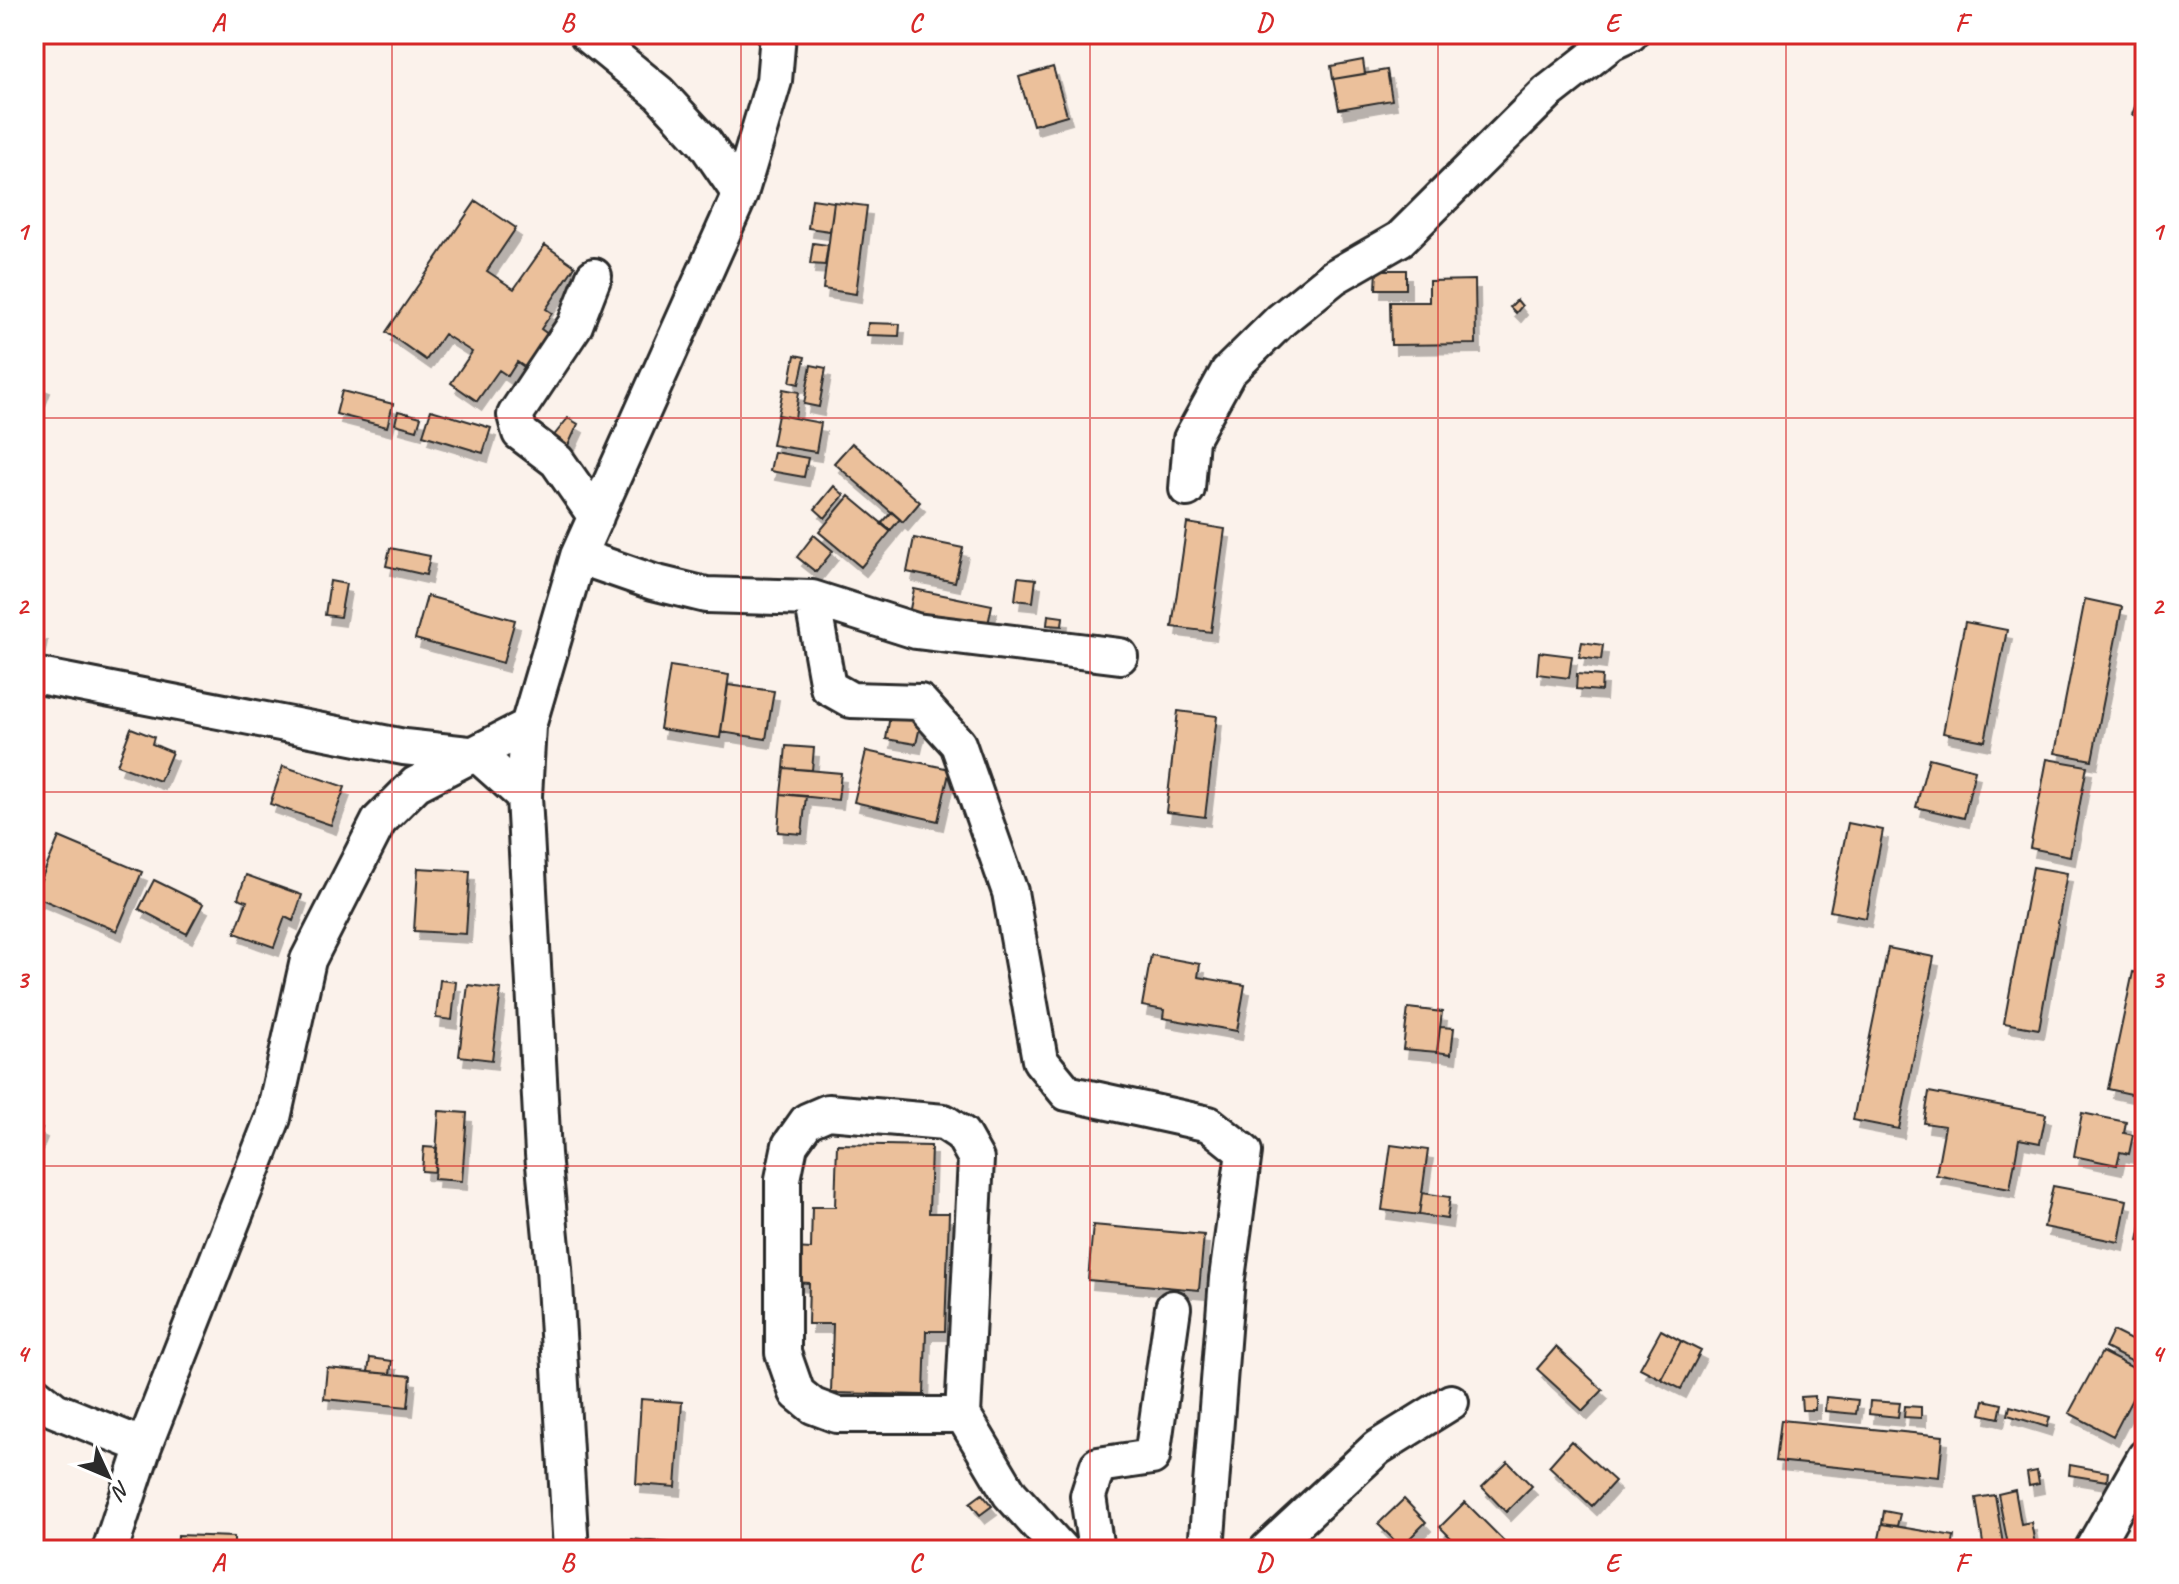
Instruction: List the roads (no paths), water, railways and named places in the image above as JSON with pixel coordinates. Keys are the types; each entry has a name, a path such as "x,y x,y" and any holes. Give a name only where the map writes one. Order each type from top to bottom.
{"street":[{"path":"587,34 659,93 705,143 740,194"},
{"path":"571,1550 554,1268 543,1154 524,796 528,726 578,556 740,194 774,81 778,34"},
{"path":"1187,489 1191,439 1228,372 1281,320 1334,277 1400,239 1547,93 1611,43 1630,34"},
{"path":"594,276 575,325 515,415 520,433 557,461 596,517"},
{"path":"578,556 653,582 706,595 812,598 916,631 1120,656"},
{"path":"812,598 828,687 851,700 920,702 958,744 1010,892 1040,1060 1067,1093 1209,1124 1244,1152 1227,1278 1206,1550"},
{"path":"34,675 404,747 478,755 524,796"},
{"path":"379,821 416,784 478,755 528,726"},
{"path":"110,1550 144,1446 273,1118 308,960 379,821 404,747"},
{"path":"963,1415 837,1415 813,1406 797,1393 783,1353 783,1179 790,1145 807,1121 828,1112 944,1122 962,1134 976,1159 963,1415 1010,1494 1061,1550"},
{"path":"1096,1550 1088,1496 1098,1465 1152,1457 1173,1308"},
{"path":"34,1393 55,1410 144,1446"},
{"path":"1267,1550 1377,1448 1451,1402"},
{"path":"2092,1550 2145,1457"}]}
